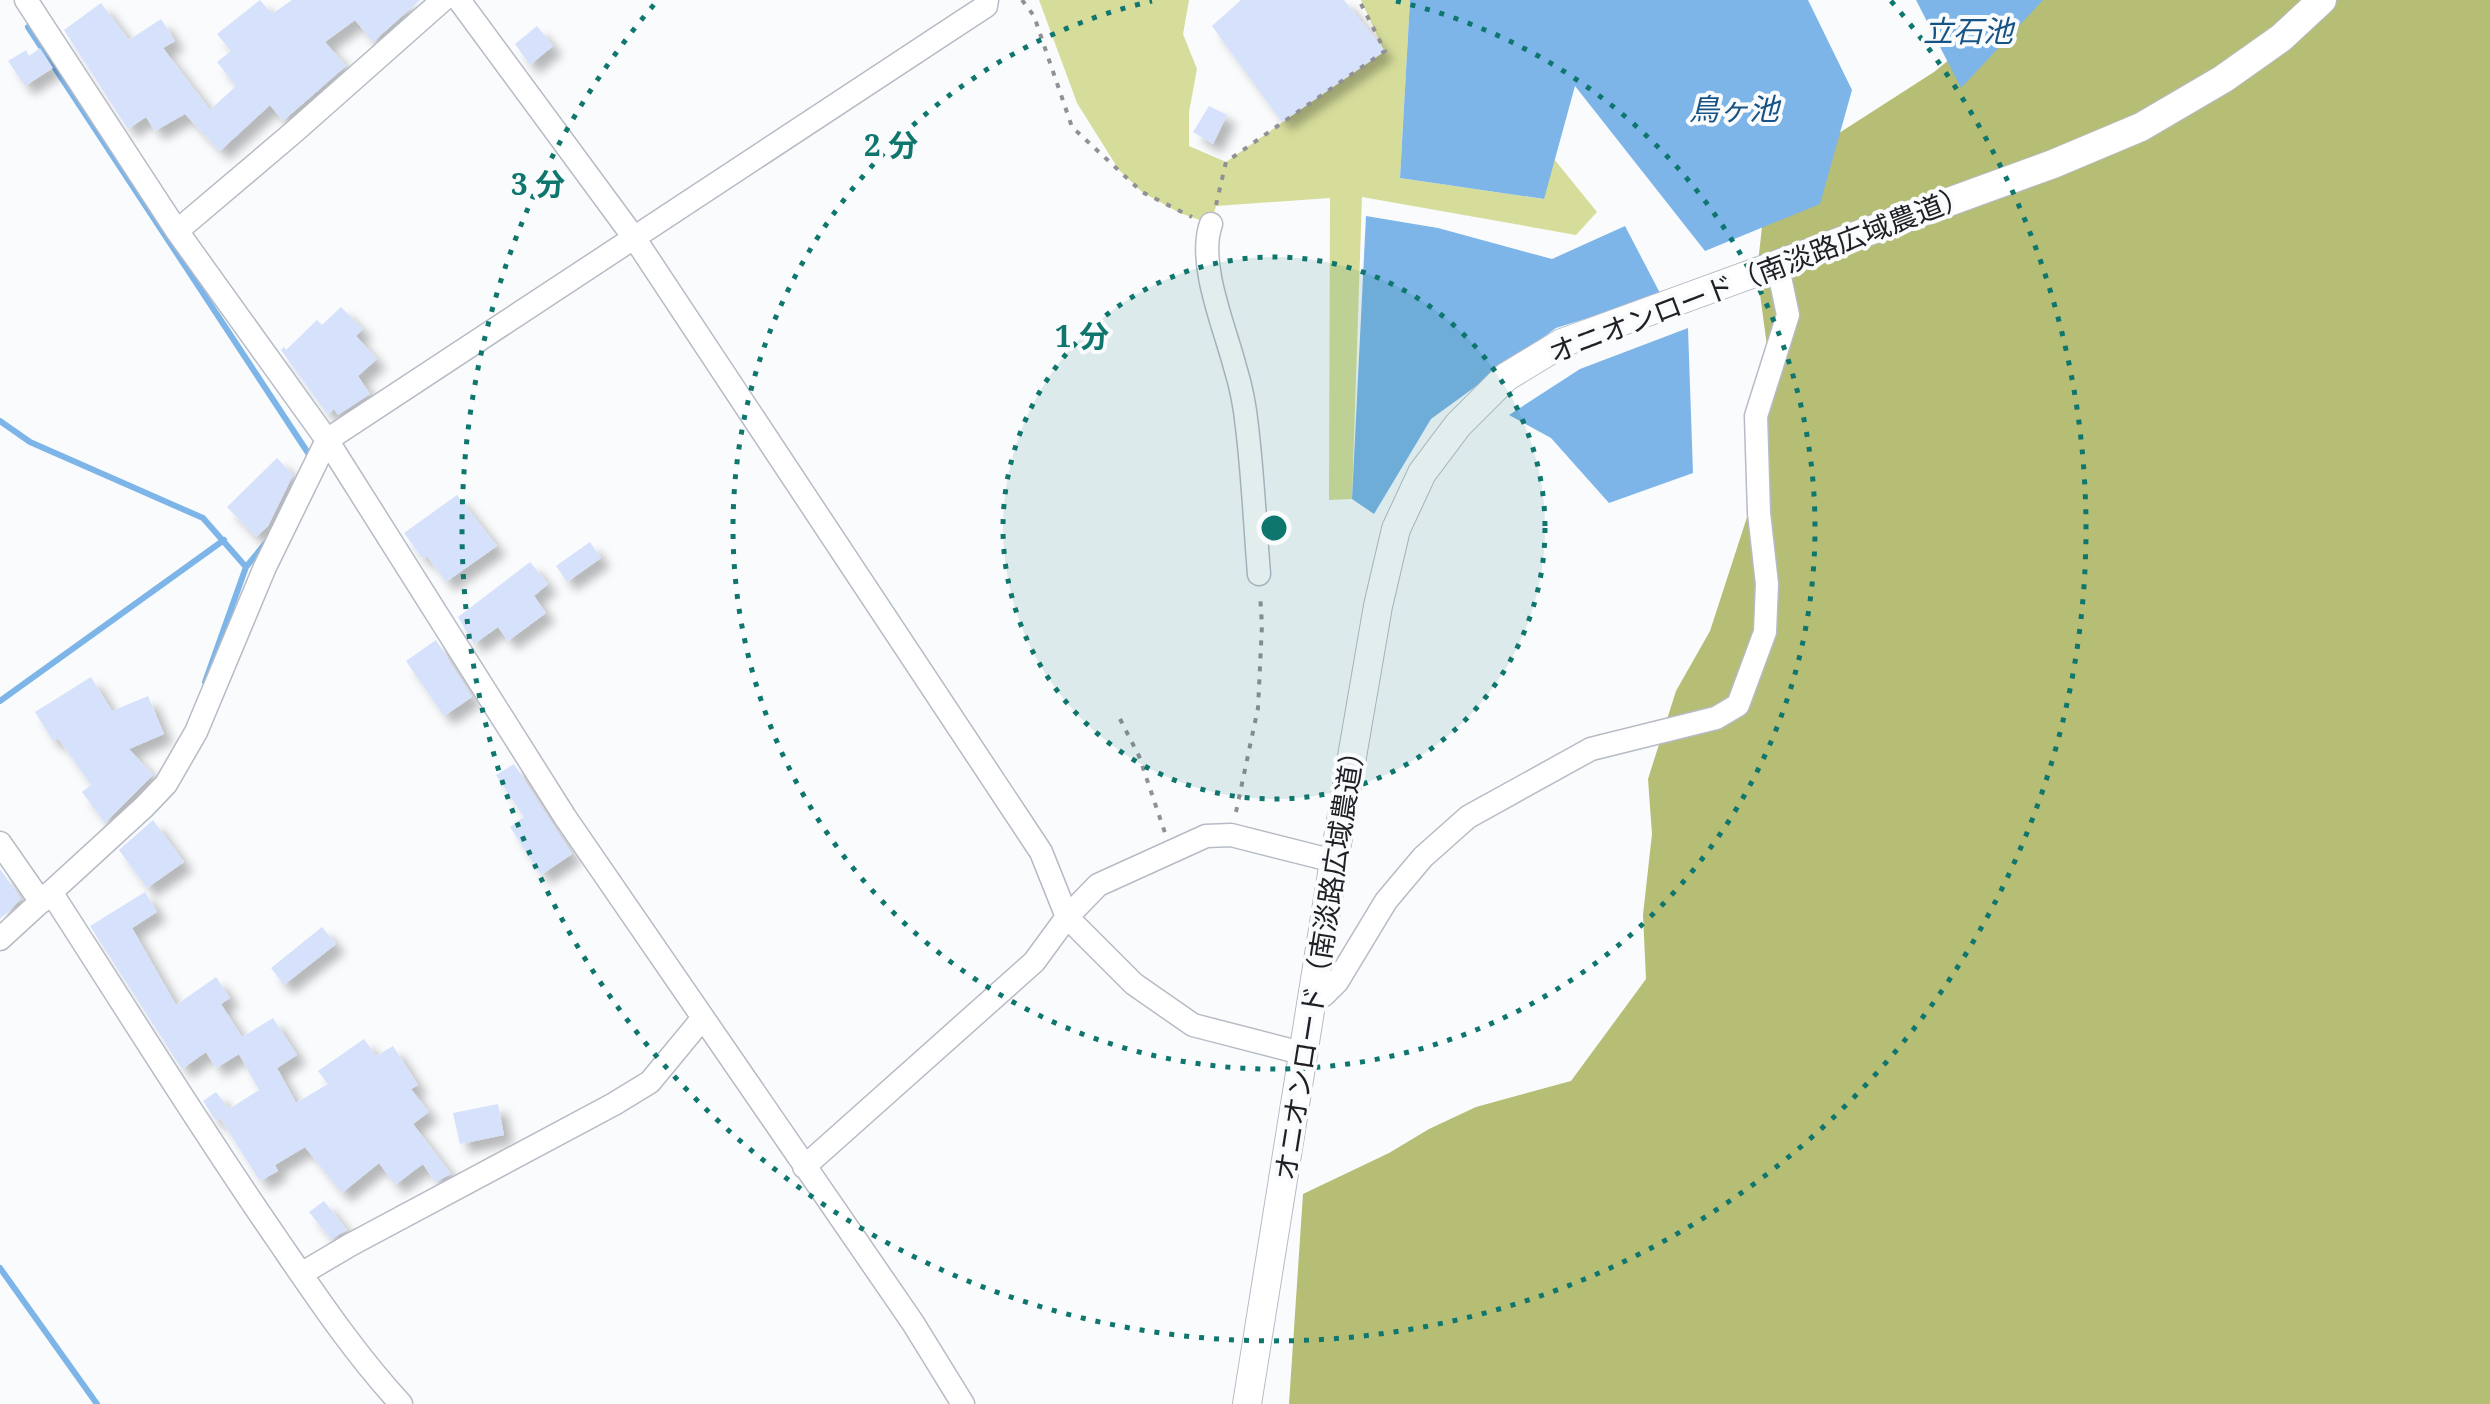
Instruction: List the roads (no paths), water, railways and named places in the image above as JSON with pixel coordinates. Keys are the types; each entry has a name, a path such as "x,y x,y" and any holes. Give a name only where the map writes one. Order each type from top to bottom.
{"street":[{"path":"26,0 177,231 327,440 565,817 912,1323 963,1404"},
{"path":"177,231 443,0"},
{"path":"459,0 635,239 1042,852 1067,917 1134,984 1193,1026 1305,1054"},
{"path":"0,939 166,784 196,732 265,568 327,440 986,6 987,0"},
{"name":"オニオンロード（南淡路広域農道）","path":"1247,1404 1378,606 1396,529 1422,473 1458,425 1506,377 1562,343 2053,164 2141,127 2224,79 2281,38 2322,0"},
{"path":"1211,224 1209,264 1247,426 1259,574"},
{"path":"1313,995 1324,995 1337,982 1386,901 1424,857 1468,817 1591,749 1716,718 1738,705 1765,632 1767,584 1758,513 1756,416 1788,315 1777,263"},
{"path":"804,1167 1034,962 1067,917 1098,885 1206,836 1231,835 1334,861"},
{"path":"0,842 46,897 301,1274 376,1377 401,1404"},
{"path":"301,1274 650,1082 702,1019"}],"water":[{"name":"鳥ヶ池","path":"1410,0 1808,0 1852,90 1820,204 1705,251 1575,86 1544,199 1400,178"},
{"name":"立石池","path":"1916,0 2043,0 1961,88"},
{"path":"1366,216 1438,228 1552,259 1625,226 1661,295 1556,328 1431,419 1374,514 1352,499"},
{"path":"1688,328 1693,473 1609,503 1551,438 1509,415 1580,369"}],"waterway":[{"path":"28,27 312,459"},
{"path":"0,421 30,442 203,518 246,567"},
{"path":"0,701 224,540"},
{"path":"205,682 246,567 265,544"},
{"path":"0,1268 97,1404"}]}
